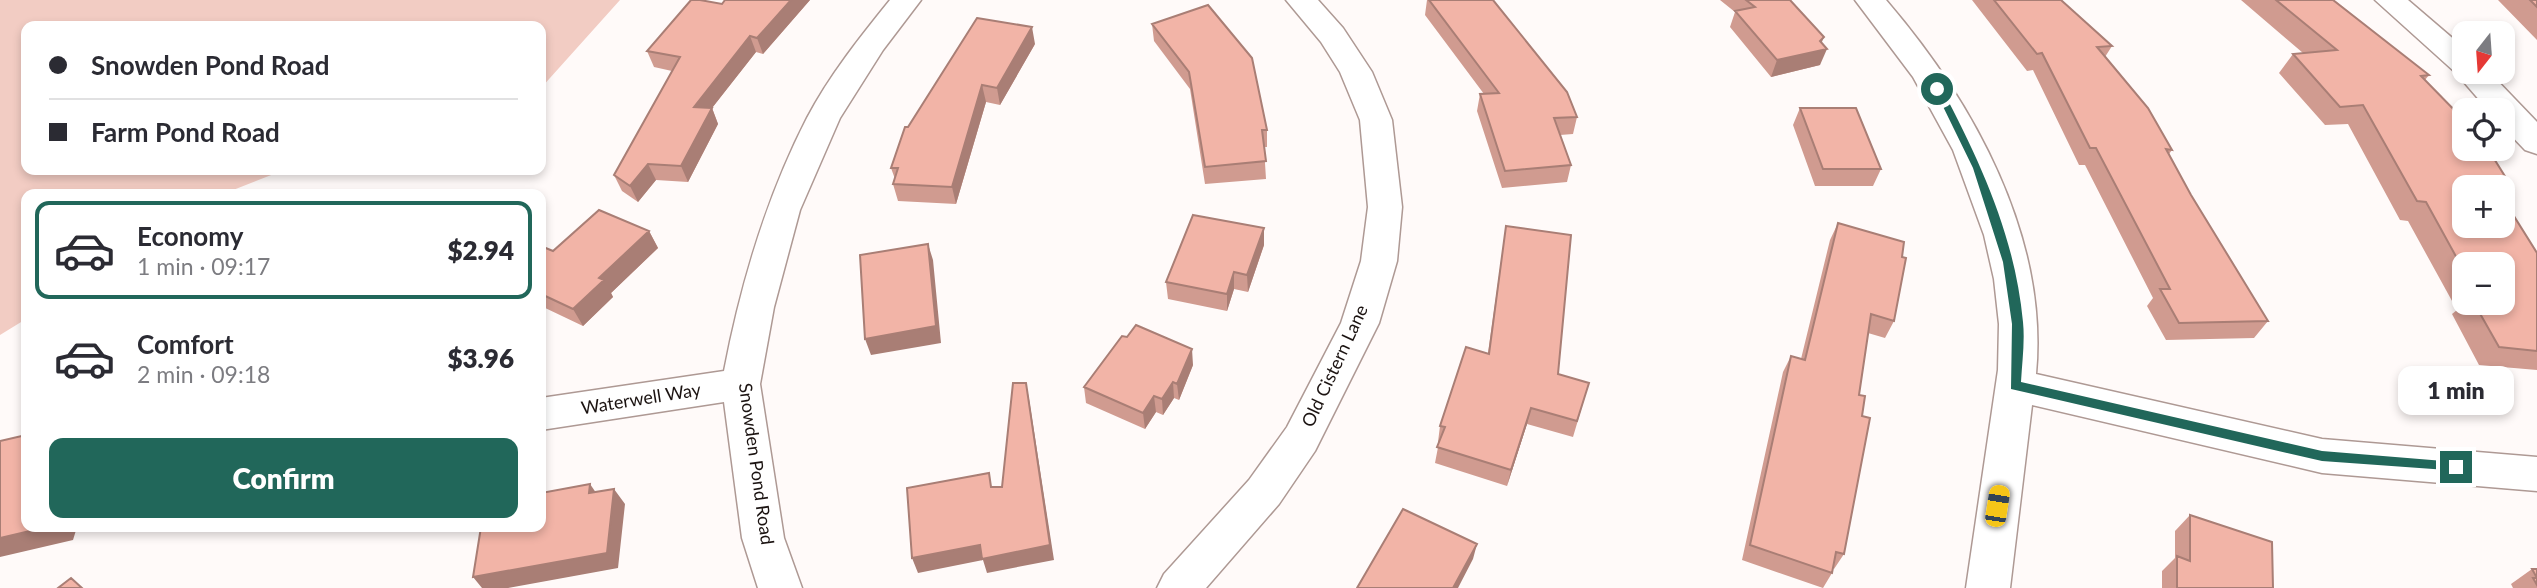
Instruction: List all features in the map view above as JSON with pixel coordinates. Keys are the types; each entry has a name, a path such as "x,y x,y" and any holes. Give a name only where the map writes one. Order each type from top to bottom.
{"street":[{"name":"Snowden Pond Road","path":"780,588 763,538 741,384 755,307 783,210 824,117 872,43 906,0"},
{"name":"Old Cistern Lane","path":"1179,588 1264,492 1301,439 1360,323 1379,261 1385,206 1376,120 1356,72 1332,35 1301,0"},
{"path":"1870,0 1923,66 1951,111 1978,168 2008,262 2018,324 2015,385 1988,588"},
{"path":"2390,0 2452,54"},
{"path":"2482,84 2537,142"},
{"name":"Waterwell Way","path":"546,413 741,384"},
{"path":"2015,385 2322,456 2537,474"}],"shaded area":[{"path":"0,0 620,0 546,82 546,21 21,21 21,175 271,175 236,189 21,189 21,322 0,335"}],"building":[{"path":"691,0 722,4 725,0 791,0 757,38 750,36 694,107 712,108 681,166 648,164 630,186 614,175 680,57 647,51"},
{"path":"1429,0 1493,0 1567,92 1577,117 1554,118 1571,165 1505,171 1480,94 1499,93"},
{"path":"1746,0 1790,0 1824,37 1820,41 1827,49 1777,60 1735,11 1755,7"},
{"path":"1994,0 2061,0 2112,46 2097,47 2148,108 2172,150 2166,149 2191,195 2268,321 2179,323 2160,289 2170,289 2096,148 2090,148 2042,53 2037,54"},
{"path":"2276,0 2333,0 2429,75 2421,76 2452,108 2452,161 2495,161 2504,175 2452,175 2452,238 2515,238 2515,218 2537,253 2537,351 2499,347 2481,315 2515,315 2515,252 2454,252 2426,202 2417,201 2363,105 2340,107 2293,54 2337,50"},
{"path":"1208,5 1252,58 1267,130 1262,130 1266,161 1205,167 1189,72 1152,24"},
{"path":"977,18 1032,27 997,88 982,85 952,187 893,184 898,168 891,168 905,127 908,127"},
{"path":"1800,108 1856,108 1881,169 1823,169"},
{"path":"599,210 649,231 599,278 604,280 573,309 546,296 546,248 553,251"},
{"path":"1193,215 1264,228 1247,275 1234,272 1227,294 1166,282"},
{"path":"1838,223 1904,242 1902,257 1906,258 1894,321 1871,314 1859,395 1865,396 1862,416 1870,418 1844,554 1836,552 1832,573 1750,545 1791,356 1805,360"},
{"path":"1506,226 1571,235 1558,374 1589,383 1577,421 1531,408 1511,470 1437,447 1445,427 1440,426 1466,347 1489,354"},
{"path":"928,244 936,326 865,339 860,255"},
{"path":"1136,325 1192,349 1177,384 1173,382 1162,399 1154,396 1143,413 1084,387 1122,336 1127,337"},
{"path":"1013,383 1026,383 1050,545 982,559 980,545 912,558 907,488 989,473 991,487 1002,487"},
{"path":"21,436 21,532 26,532 0,538 0,441"},
{"path":"590,484 589,493 614,489 607,553 473,577 480,532 546,532 546,492"},
{"path":"1403,509 1477,544 1453,588 1357,588"},
{"path":"2190,515 2272,542 2273,588 2177,588 2177,556 2190,561"},
{"path":"71,578 82,588 58,588"}],"route":[{"path":"1937,89 1951,111 1978,168 1996,215 2008,262 2018,324 2015,385 2322,456 2456,467"}]}
